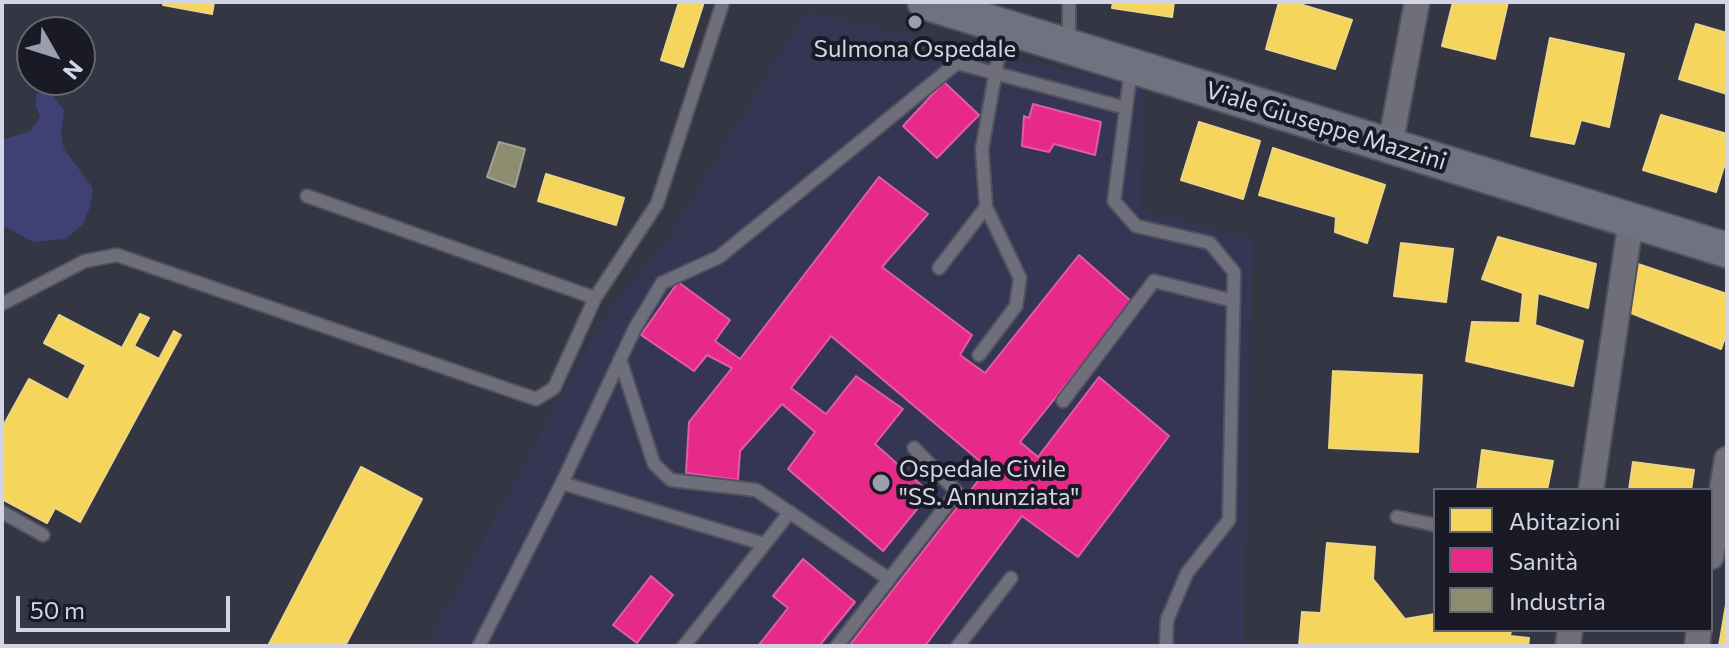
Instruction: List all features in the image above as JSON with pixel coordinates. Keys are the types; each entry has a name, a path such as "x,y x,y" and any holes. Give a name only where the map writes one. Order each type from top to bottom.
{"main road":[{"name":"Viale Giuseppe Mazzini","path":"925,2 1727,250"}],"street":[{"path":"1390,146 1417,2"},
{"path":"1591,488 1631,220"},
{"path":"1713,545 1727,459"}],"lane":[{"path":"2,304 85,261 117,255 536,399 554,388 595,298 657,204 723,2"},
{"path":"1069,2 1069,47"},
{"path":"979,355 1016,306 1020,278 986,207 982,149 1004,26"},
{"path":"479,646 562,483 635,328 662,283 719,257 957,63 1126,108"},
{"path":"1131,66 1114,201 1136,226 1210,243 1234,272 1229,520 1187,573 1167,620 1166,646"},
{"path":"307,196 595,298"},
{"path":"939,268 986,207"},
{"path":"1063,401 1154,281 1234,301"},
{"path":"620,359 654,464 671,480 756,490 889,579"},
{"path":"837,646 957,492 914,448"},
{"path":"562,483 764,544"},
{"path":"2,512 43,535"},
{"path":"684,646 790,512"},
{"path":"1397,517 1433,525"},
{"path":"958,646 1011,578"}],"shaded area":[{"name":"Ospedale Civile \"SS. Annunziata\"","path":"806,11 1143,88 1141,209 1253,239 1243,646 426,646 602,320 670,235"},
{"path":"36,96 53,96 64,110 61,134 64,149 93,188 83,224 66,239 33,242 2,225 2,140 30,131 40,117"}],"building: Abitazioni":[{"path":"164,2 214,2 212,14 163,5"},
{"path":"679,2 704,2 683,67 661,60"},
{"path":"1113,2 1174,2 1172,17 1112,8"},
{"path":"1279,2 1293,2 1352,20 1335,69 1266,49"},
{"path":"1453,2 1508,2 1495,59 1442,46"},
{"path":"1696,24 1727,33 1727,94 1679,79"},
{"path":"1550,38 1624,54 1609,127 1581,120 1574,144 1531,136"},
{"path":"1661,115 1727,134 1727,157 1716,192 1643,170"},
{"path":"1199,122 1260,141 1243,199 1181,180"},
{"path":"1273,148 1385,185 1367,243 1335,232 1336,217 1259,195"},
{"path":"546,174 624,198 616,225 538,201"},
{"path":"1498,237 1596,264 1588,308 1538,293 1535,325 1583,341 1573,386 1466,361 1472,322 1520,323 1523,293 1482,279"},
{"path":"1401,243 1453,249 1446,302 1394,296"},
{"path":"1635,263 1727,294 1727,332 1721,349 1626,311"},
{"path":"140,314 149,318 134,346 159,359 174,331 181,335 80,522 55,508 47,523 2,499 2,428 29,379 68,400 86,365 44,343 59,315 122,348"},
{"path":"1333,371 1422,375 1418,452 1329,448"},
{"path":"1482,450 1553,461 1547,488 1477,488"},
{"path":"1633,462 1694,470 1691,488 1629,488"},
{"path":"361,467 422,499 345,646 268,646"},
{"path":"1327,543 1375,547 1373,579 1405,619 1433,614 1433,632 1511,632 1510,636 1529,638 1528,646 1299,646 1302,612 1321,613"},
{"path":"1727,599 1727,646 1719,646"}],"building: Sanità":[{"path":"944,82 979,115 937,158 903,126"},
{"path":"1033,104 1101,122 1095,155 1054,144 1049,152 1022,146 1024,116 1029,118"},
{"path":"879,177 928,214 882,267 972,335 960,355 985,373 1079,255 1132,302 1020,442 1038,457 1099,377 1169,436 1078,557 1022,516 925,646 849,646 988,468 831,336 791,388 826,414 856,376 903,409 875,444 930,493 883,551 788,469 815,432 782,404 740,451 738,480 686,473 689,422 732,368 707,355 694,371 641,335 678,282 730,320 715,341 740,359"},
{"path":"803,559 855,602 819,646 758,646 788,608 773,596"},
{"path":"651,576 673,595 637,643 613,625"}],"building: Industria":[{"path":"499,142 525,149 515,187 487,177"}],"place":[{"name":"Sulmona Ospedale","path":"915,22"},
{"name":"Ospedale Civile \"SS. Annunziata\"","path":"881,483"}]}
